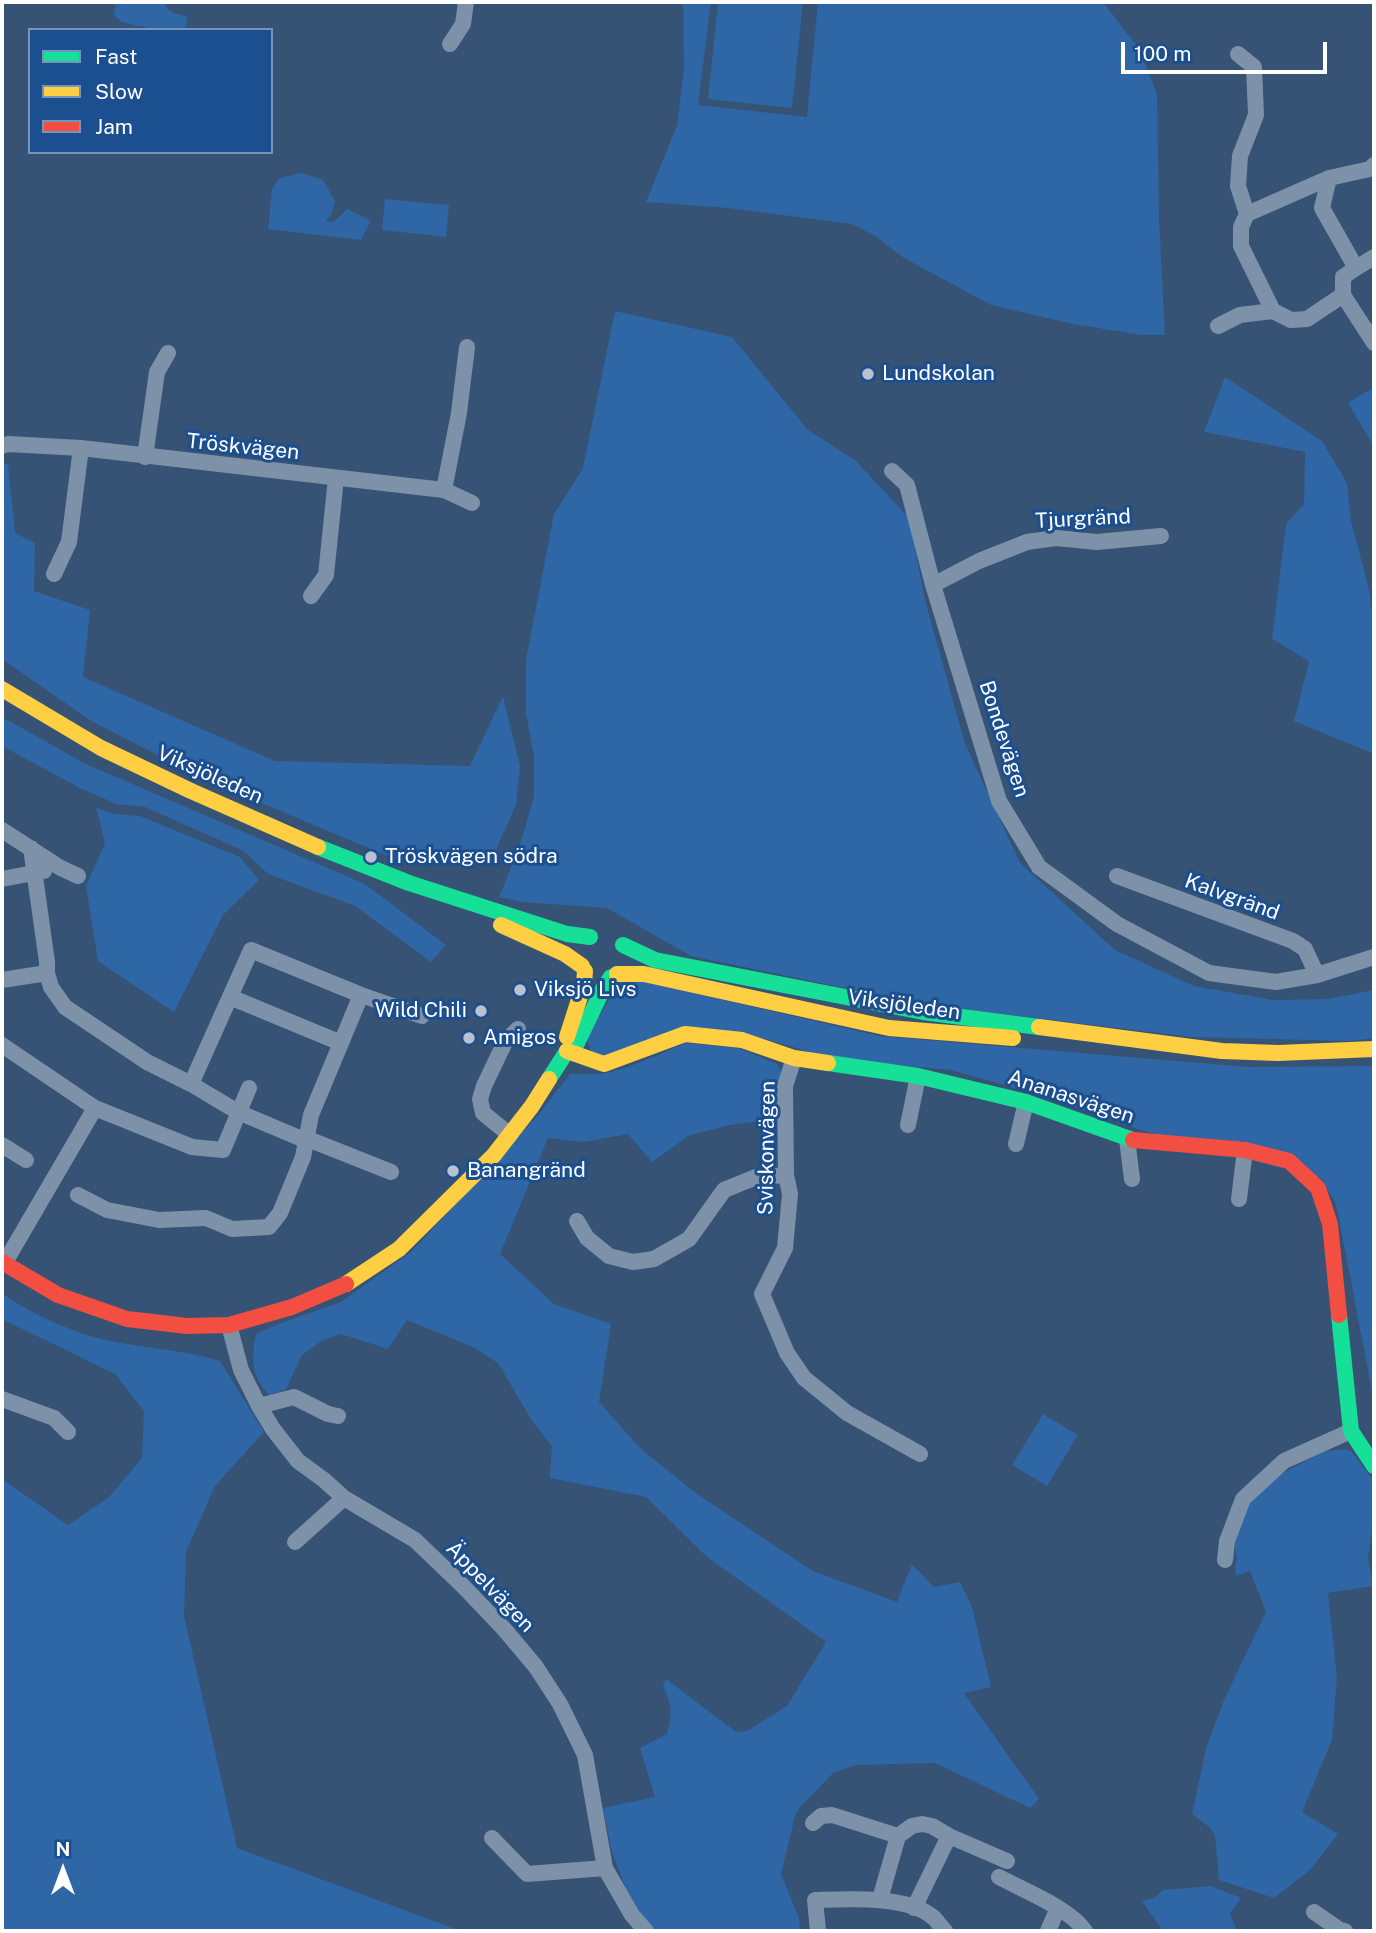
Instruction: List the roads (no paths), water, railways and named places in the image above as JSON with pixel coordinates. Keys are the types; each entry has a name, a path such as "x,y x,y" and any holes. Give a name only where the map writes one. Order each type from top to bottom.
{"main road":[{"name":"Viksjöleden","path":"2,689 101,748 351,861 409,883 567,934 607,937 655,960 923,1012 1222,1051 1278,1053 1374,1049"},
{"name":"Viksjöleden","path":"409,883 565,954 584,968"},
{"path":"3,1263 58,1295 127,1320 187,1326 229,1325 292,1307 348,1283 399,1249 494,1155 533,1106 567,1051 577,1043 603,989 622,968 625,961 607,937 584,943 581,950 584,984 567,1037 567,1051"},
{"path":"584,968 589,975 596,977 614,976"},
{"name":"Viksjöleden","path":"614,976 644,974 889,1028 1068,1042 1190,1047"},
{"name":"Ananasvägen","path":"567,1051 604,1064 685,1034 742,1040 794,1058 918,1076 1026,1102 1127,1139 1245,1150 1289,1161 1318,1188 1330,1224 1351,1431 1374,1466"}],"street":[{"path":"450,44 463,24 466,2"},
{"path":"1238,54 1254,67 1256,115 1240,156 1238,186 1247,214"},
{"path":"1273,311 1241,246 1241,227 1247,214 1329,178 1370,169 1374,165"},
{"path":"1329,178 1322,208 1356,268"},
{"path":"1374,257 1343,277 1343,295 1374,343"},
{"path":"1218,326 1240,315 1273,311 1291,320 1307,319 1343,295"},
{"path":"444,490 459,413 467,347"},
{"path":"145,457 157,372 168,353"},
{"name":"Tröskvägen","path":"2,446 8,444 81,448 444,490 472,503"},
{"path":"54,574 69,542 81,448"},
{"name":"Bondevägen","path":"892,471 907,485 933,585 999,801 1039,867 1118,924 1209,973 1276,982 1317,975 1374,957"},
{"path":"311,596 326,575 336,478"},
{"name":"Tjurgränd","path":"933,585 979,561 1027,542 1056,538 1097,542 1161,536"},
{"path":"2,830 59,867 78,876"},
{"path":"31,848 47,973 51,987 65,1007 147,1062 238,1112 391,1172"},
{"path":"2,879 59,867"},
{"name":"Kalvgränd","path":"1117,876 1293,941 1305,949 1317,975"},
{"path":"191,1084 251,950 361,995 422,1016"},
{"path":"2,980 47,973"},
{"path":"78,1195 107,1210 159,1220 206,1218 232,1229 268,1227 280,1213 303,1157 312,1115 361,995"},
{"path":"230,997 341,1043"},
{"path":"510,1135 483,1113 480,1099 505,1042 519,1029"},
{"path":"2,1045 95,1108 192,1147 223,1150 249,1088"},
{"name":"Sviskonvägen","path":"794,1058 785,1086 786,1175 790,1194 785,1248 762,1294 788,1353 804,1378 847,1413 920,1454"},
{"path":"908,1125 918,1076"},
{"path":"1016,1144 1026,1102"},
{"path":"3,1263 95,1108"},
{"path":"1127,1139 1132,1179"},
{"path":"2,1145 26,1160"},
{"path":"1239,1199 1245,1150"},
{"path":"577,1221 587,1238 609,1256 632,1262 654,1259 689,1239 724,1190 756,1177 786,1175"},
{"name":"Äppelvägen","path":"229,1325 241,1370 273,1429 298,1461 344,1498 415,1540 472,1595 536,1667 560,1704 585,1755 604,1868 632,1915 646,1931"},
{"path":"260,1406 294,1397 328,1414 338,1416"},
{"path":"2,1399 54,1418 68,1432"},
{"path":"1225,1560 1227,1541 1243,1499 1284,1461 1351,1431"},
{"path":"295,1542 344,1498"},
{"path":"813,1823 821,1816 832,1815 898,1836"},
{"path":"880,1899 898,1836 912,1826 932,1826 948,1836 1007,1861"},
{"path":"914,1908 948,1836"},
{"path":"492,1838 527,1874 604,1868"},
{"path":"999,1877 1058,1908 1079,1922 1085,1931"},
{"path":"818,1931 816,1900 880,1899 932,1916 945,1931"},
{"path":"1048,1931 1058,1908"},
{"path":"1314,1912 1345,1931"}],"place":[{"name":"Lundskolan","path":"868,374"},
{"name":"Tröskvägen södra","path":"371,857"},
{"name":"Viksjö Livs","path":"520,990"},
{"name":"Wild Chili","path":"481,1011"},
{"name":"Amigos","path":"469,1038"},
{"name":"Banangränd","path":"453,1171"}]}
